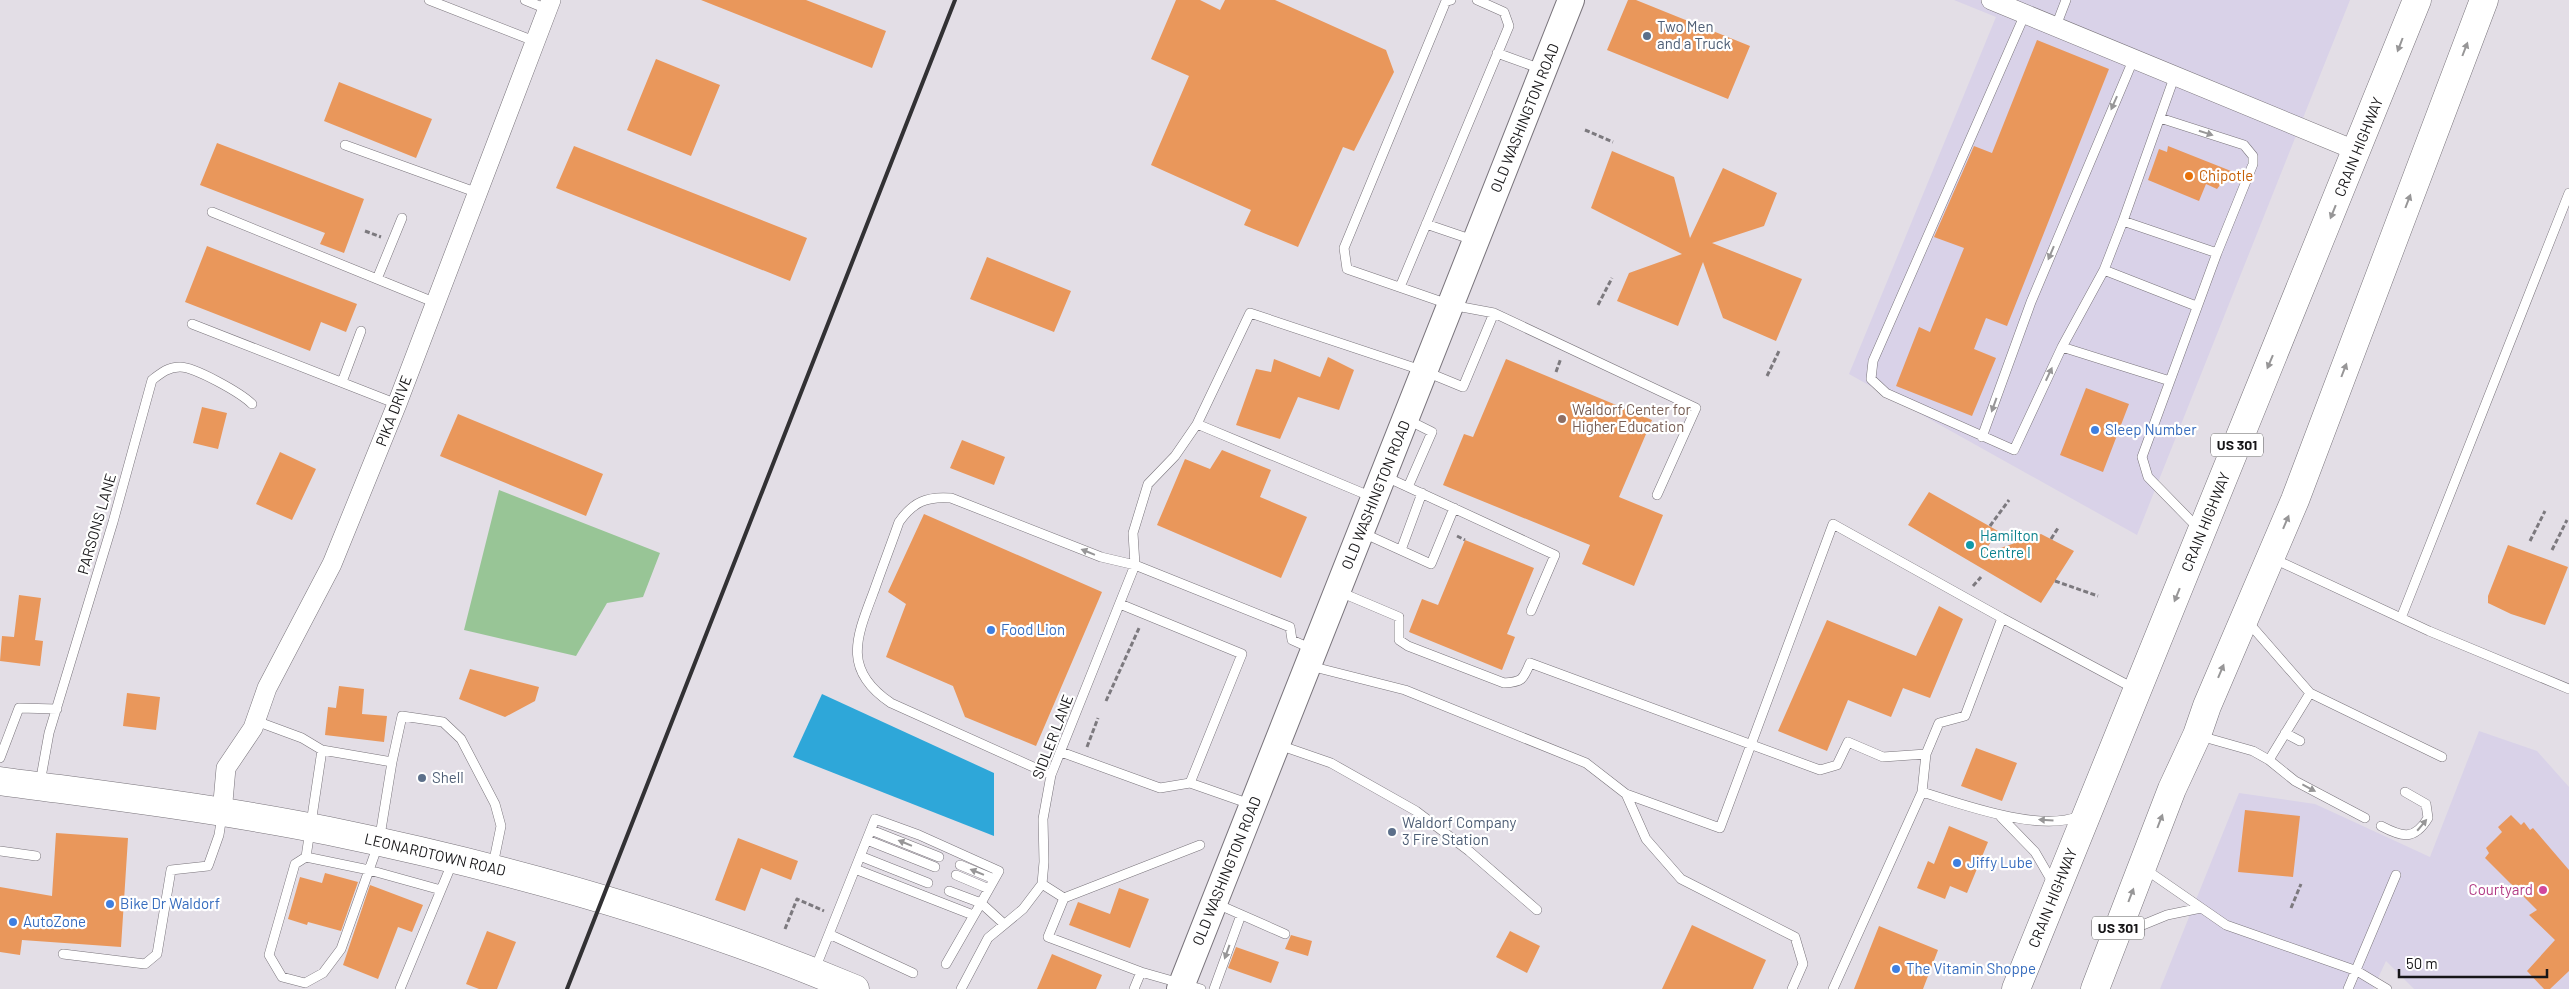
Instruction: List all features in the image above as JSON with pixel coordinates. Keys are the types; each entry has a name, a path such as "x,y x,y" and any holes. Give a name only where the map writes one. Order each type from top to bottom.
{"highway":[{"name":"CRAIN HIGHWAY","path":"2016,989 2417,0"},
{"name":"US 301","path":"2095,989 2172,789 2197,735 2207,706 2299,490 2484,0"},
{"name":"LEONARDTOWN ROAD","path":"0,781 222,813 311,828 492,868 604,898 753,947 855,989"}],"main road":[{"name":"OLD WASHINGTON ROAD","path":"1188,987 1214,903 1252,805 1571,0"}],"street":[{"path":"1991,0 2357,151"},
{"name":"PIKA DRIVE","path":"222,813 226,768 256,721 271,680 332,564 436,304 549,5"}],"lane":[{"path":"429,0 534,41"},
{"path":"525,0 549,5"},
{"path":"1451,0 1446,1 1344,248 1347,269 1450,305 1494,313 1696,408 1657,495"},
{"path":"1400,287 1508,26 1504,12 1477,0"},
{"path":"2056,26 2066,0"},
{"path":"2025,14 1873,361 1871,378 1886,392 1982,437 2014,450 2062,347 2104,270 2124,221 2175,75"},
{"path":"1498,53 1543,70"},
{"path":"1982,437 2031,302 2134,58"},
{"path":"2160,118 2244,145 2253,156 2253,164 2196,306 2142,457 2148,477 2202,533"},
{"path":"345,145 478,193"},
{"path":"2401,618 2569,193"},
{"path":"212,212 436,304"},
{"path":"377,279 402,218"},
{"path":"2124,221 2217,253"},
{"path":"1426,224 1476,241"},
{"path":"2104,270 2196,306"},
{"path":"1135,565 1133,533 1148,484 1175,456 1197,424 1250,314 1424,371 1463,387 1494,313"},
{"path":"192,324 397,404"},
{"path":"342,382 361,331"},
{"path":"2062,347 2170,381"},
{"name":"PARSONS LANE","path":"40,786 49,733 113,522 152,380 166,369 182,367 243,395 252,404"},
{"path":"1406,419 1432,432 1408,487"},
{"path":"1197,424 1379,487 1408,487 1555,554 1532,611"},
{"path":"1400,550 1422,494"},
{"path":"1052,774 891,703 876,693 862,674 858,658 858,634 899,522 908,508 937,496 951,498 1101,557 1135,565 1290,627 1292,640 1311,658 1404,690 1586,763 1626,794 1720,828 1833,524 2138,691"},
{"path":"1360,532 1431,564 1454,508"},
{"path":"2271,557 2401,618 2569,689"},
{"name":"SIDLER LANE","path":"1042,884 1043,819 1052,774 1135,565"},
{"path":"1338,591 1400,616 1399,640 1408,646 1504,683 1518,682 1524,676 1530,663 1820,770 1837,764 1848,742 1883,757 1926,754"},
{"path":"1120,604 1242,654 1190,783"},
{"path":"1833,989 1922,792 1926,754 1939,723 1965,716 2002,618"},
{"path":"2244,618 2310,693 2442,757"},
{"path":"2269,760 2310,693"},
{"path":"0,758 20,708 56,709"},
{"path":"322,750 306,857 296,864 269,955 282,977 306,983 323,972 341,949 380,842 392,762 402,716 444,722 461,739 495,804 501,826 492,868"},
{"path":"256,721 302,738 322,750 392,762"},
{"path":"2285,733 2300,741"},
{"path":"2197,735 2253,751 2269,760 2295,781 2365,818"},
{"path":"1277,744 1331,762 1416,811 1469,851 1537,910"},
{"path":"1061,752 1160,788 1190,783 1252,805"},
{"path":"1922,792 2002,816 2068,821 2088,812"},
{"path":"2381,826 2397,835 2410,835 2421,830 2428,818 2426,804 2405,792"},
{"path":"1626,794 1646,839 1681,879 1795,937 1803,964 1792,989"},
{"path":"63,954 145,964 157,954 171,870 208,866 219,835 222,813"},
{"path":"2002,816 2035,852 2056,890"},
{"path":"814,972 875,819 919,835 999,871 946,964"},
{"path":"871,830 939,857"},
{"path":"867,840 935,867"},
{"path":"1188,987 1048,937 1064,898 1200,845"},
{"path":"0,851 36,856"},
{"path":"860,856 928,883"},
{"path":"306,857 369,870 441,890"},
{"path":"400,989 454,859"},
{"path":"960,866 994,879"},
{"path":"2142,867 2226,925 2357,971 2387,989"},
{"path":"855,869 973,916"},
{"path":"956,875 989,889"},
{"path":"2348,989 2396,875"},
{"path":"961,989 988,938 1023,909 1042,884 1064,898"},
{"path":"949,891 981,903 1004,924"},
{"path":"1214,903 1285,934"},
{"path":"2115,937 2167,915 2201,908"},
{"path":"1214,989 1241,915"},
{"path":"830,934 913,973"},
{"path":"1134,989 1142,972"}],"path":[{"path":"1585,130 1612,142"},
{"path":"1598,305 1612,278"},
{"path":"1767,376 1780,349"},
{"path":"1990,526 2009,500"},
{"path":"2530,541 2545,511"},
{"path":"2552,550 2567,520"},
{"path":"2051,539 2058,528"},
{"path":"1972,587 1981,577"},
{"path":"2055,581 2098,596"},
{"path":"1106,701 1144,614"},
{"path":"1083,760 1098,718"},
{"path":"2291,908 2301,884"},
{"path":"785,929 797,899 836,917"}],"shaded area":[{"path":"1954,0 2350,0 2137,535 1849,374 1996,17"},
{"path":"2479,731 2537,751 2569,787 2569,989 2414,989 2386,961 2373,989 2160,989 2239,793 2315,804 2430,857"}],"green space":[{"path":"499,490 660,553 643,597 607,603 576,656 464,630"}],"water":[{"path":"822,694 994,773 994,836 793,757"}],"building":[{"path":"701,0 806,0 886,31 872,68"},
{"path":"1176,0 1200,0 1220,10 1225,0 1275,0 1386,50 1394,72 1354,151 1343,147 1298,247 1244,225 1251,210 1151,165 1189,76 1151,59"},
{"path":"1628,0 1636,0 1750,46 1728,99 1607,50"},
{"path":"2037,40 2109,69 2007,326 1986,318 1974,349 1996,358 1972,416 1896,386 1919,327 1930,332 1964,248 1934,237 1974,146 1992,153"},
{"path":"656,59 720,85 691,156 627,130"},
{"path":"339,82 432,119 416,158 324,121"},
{"path":"217,143 364,199 344,253 320,244 325,233 200,185"},
{"path":"574,146 807,238 790,281 556,188"},
{"name":"Chipotle","path":"2168,146 2231,171 2217,189 2206,184 2199,201 2148,180 2159,149 2167,152"},
{"path":"1612,151 1674,177 1690,238 1723,168 1777,193 1764,226 1712,243 1802,279 1776,341 1723,318 1703,262 1678,326 1617,301 1629,273 1682,254 1591,208"},
{"path":"207,246 357,304 346,332 321,322 310,351 185,302"},
{"path":"987,257 1071,291 1054,332 970,299"},
{"path":"1328,357 1354,370 1339,410 1298,397 1280,439 1236,425 1256,369 1271,372 1274,359 1320,377"},
{"path":"1506,359 1652,420 1619,497 1663,515 1634,586 1582,564 1590,545 1443,485 1464,434 1473,437"},
{"name":"Sleep Number","path":"2086,388 2129,404 2103,472 2060,455"},
{"path":"202,407 227,413 218,449 193,443"},
{"path":"458,414 603,474 586,516 440,456"},
{"path":"962,440 1005,457 994,485 950,468"},
{"path":"1222,450 1271,470 1260,497 1307,517 1281,578 1157,525 1185,459 1210,469"},
{"path":"280,452 316,469 292,520 256,504"},
{"name":"Hamilton Centre I","path":"1929,492 1998,531 1983,554 2041,534 2074,551 2041,603 1908,525"},
{"name":"Food Lion","path":"924,514 1102,592 1036,746 965,717 953,686 886,657 906,604 888,592"},
{"path":"1465,540 1534,568 1507,634 1515,637 1502,670 1409,632 1422,599 1438,605"},
{"path":"2508,545 2568,567 2545,625 2511,614 2488,603 2488,596"},
{"path":"19,595 41,598 35,640 43,641 40,666 0,661 2,636 14,637"},
{"path":"1939,606 1963,619 1930,698 1903,688 1891,717 1848,700 1827,751 1778,731 1827,620 1916,656"},
{"path":"470,669 539,687 535,701 505,717 459,699"},
{"path":"339,686 364,689 362,714 387,716 384,742 325,735 328,707 336,708"},
{"path":"127,693 160,697 156,730 123,726"},
{"path":"1976,748 2017,763 2002,801 1961,786"},
{"path":"2245,810 2300,816 2293,877 2238,872"},
{"name":"Courtyard","path":"2511,815 2521,825 2524,822 2530,830 2533,828 2569,870 2569,971 2550,989 2544,989 2527,971 2555,940 2529,915 2537,910 2485,858 2489,853 2486,848 2502,832 2498,827"},
{"name":"Jiffy Lube","path":"1949,826 1988,842 1967,893 1950,886 1945,899 1917,888 1928,861 1934,864"},
{"path":"56,833 128,838 121,947 22,940 20,955 0,952 0,887 52,896"},
{"path":"738,838 798,861 791,880 761,868 745,911 715,900"},
{"path":"325,873 358,882 341,931 308,922 307,925 288,919 300,877 322,883"},
{"path":"370,885 423,905 412,932 398,927 378,979 343,965"},
{"path":"1119,888 1149,899 1130,948 1069,925 1078,902 1110,914"},
{"path":"1692,925 1766,960 1753,989 1662,989"},
{"name":"The Vitamin Shoppe","path":"1879,926 1938,950 1923,989 1854,989"},
{"path":"487,931 516,942 497,989 479,989 466,984"},
{"path":"1510,931 1540,946 1527,973 1496,957"},
{"path":"1291,935 1312,941 1308,956 1285,949"},
{"path":"1236,947 1279,962 1271,983 1228,968"},
{"path":"1052,954 1102,975 1096,989 1037,989"}],"railway":[{"path":"567,989 955,0"}],"place":[{"name":"Two Men and a Truck","path":"1647,36"},
{"name":"Chipotle","path":"2189,176"},
{"name":"Waldorf Center for Higher Education","path":"1562,419"},
{"name":"Sleep Number","path":"2095,430"},
{"name":"Hamilton Centre I","path":"1970,545"},
{"name":"Food Lion","path":"991,630"},
{"name":"Shell","path":"422,778"},
{"name":"Waldorf Company 3 Fire Station","path":"1392,832"},
{"name":"Jiffy Lube","path":"1957,863"},
{"name":"Courtyard","path":"2543,890"},
{"name":"Bike Dr Waldorf","path":"110,904"},
{"name":"AutoZone","path":"13,922"},
{"name":"The Vitamin Shoppe","path":"1896,969"}]}
